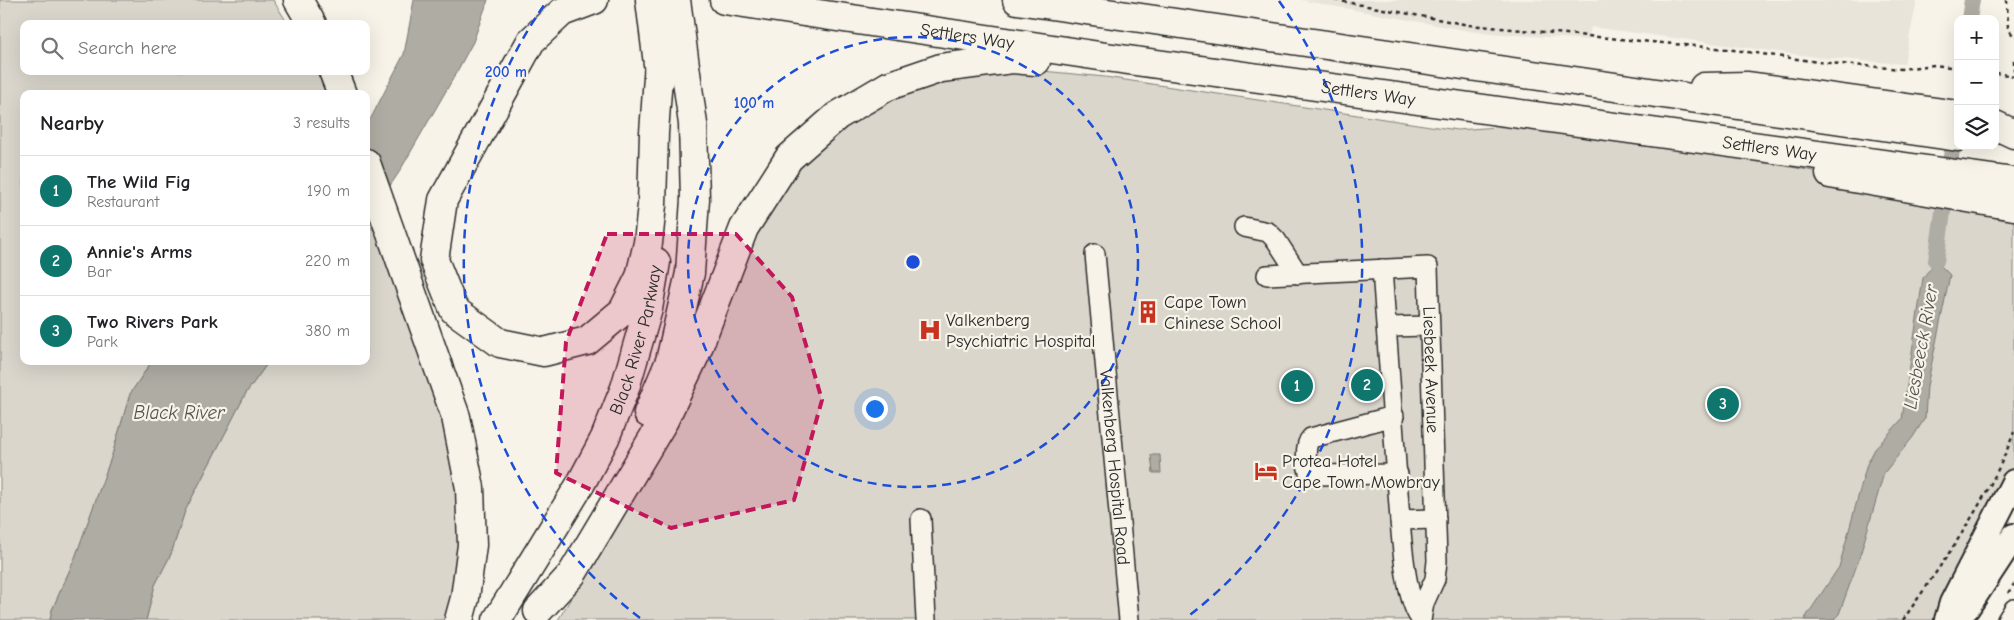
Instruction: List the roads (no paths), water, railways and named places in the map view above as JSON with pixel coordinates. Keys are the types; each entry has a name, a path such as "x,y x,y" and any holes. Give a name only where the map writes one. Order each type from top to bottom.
{"highway":[{"path":"298,0 310,20"},
{"path":"594,0 562,12 531,41 443,200 434,260 454,310 500,343 544,352 587,341 623,311 640,277 648,243 652,205 657,49"},
{"name":"Black River Parkway","path":"497,620 580,485 605,438 625,388 648,310 662,230 666,149 657,49 650,0"},
{"path":"676,0 689,42"},
{"path":"688,0 689,42"},
{"name":"Settlers Way","path":"724,0 1106,57 2014,182"},
{"name":"Settlers Way","path":"1017,0 1954,136"},
{"path":"1136,0 1196,11 1304,42"},
{"name":"Black River Parkway","path":"535,616 637,438 670,361 690,273 695,199 693,124 699,74 689,42"},
{"path":"535,616 572,574 664,420 696,352 744,228 789,158 837,116 888,86 941,68 1012,59 1076,64 1106,57"},
{"path":"1626,88 1748,86 1946,113"},
{"path":"1999,116 2014,115"},
{"path":"1579,121 1734,157 2014,206"},
{"path":"1999,127 2014,134"},
{"path":"1999,144 2014,146"},
{"path":"370,175 456,417 470,488 472,545 465,598 459,620"},
{"path":"1977,199 2014,217"}],"main road":[{"path":"1947,620 1952,603 2014,482"},
{"path":"1953,620 1967,608 2014,536"}],"lane":[{"path":"1244,227 1268,232 1276,240 1298,274"},
{"name":"Valkenberg Hospital Road","path":"1095,254 1129,620"},
{"name":"Liesbeek Avenue","path":"1382,269 1428,267 1437,561 1435,579 1424,603 1421,620"},
{"path":"1267,276 1382,269 1388,327 1400,520 1406,574 1416,613 1421,620"},
{"path":"1388,327 1429,326"},
{"path":"1394,416 1311,438 1307,446 1308,470 1310,474 1315,475 1398,474"},
{"path":"920,519 926,620"},
{"path":"1400,520 1436,519"},
{"path":"2007,620 2014,609"}],"water":[{"path":"414,0 488,0 473,42 454,77 398,174 370,215 370,119 404,54"},
{"path":"1936,261 1950,275 1927,386 1925,418 1913,437 1884,473 1859,559 1839,614 1833,620 1804,620 1839,567 1867,464 1875,449 1902,419 1923,278"},
{"name":"Black River","path":"149,365 266,365 246,393 185,511 171,554 155,585 146,620 50,620 52,610 75,558 112,455 130,394"},
{"path":"1151,455 1160,455 1161,473 1153,473"}],"waterway":[{"name":"Liesbeeck River","path":"1970,15 1972,0"},
{"name":"Liesbeeck River","path":"1936,261 1954,136"}],"place":[{"name":"Cape Town Chinese School","path":"1148,312"},
{"name":"Valkenberg Psychiatric Hospital","path":"930,330"},
{"name":"Annie's Arms","path":"1367,385"},
{"name":"The Wild Fig","path":"1297,386"},
{"name":"Two Rivers Park","path":"1723,404"},
{"name":"Protea Hotel Cape Town Mowbray","path":"1266,471"}]}
